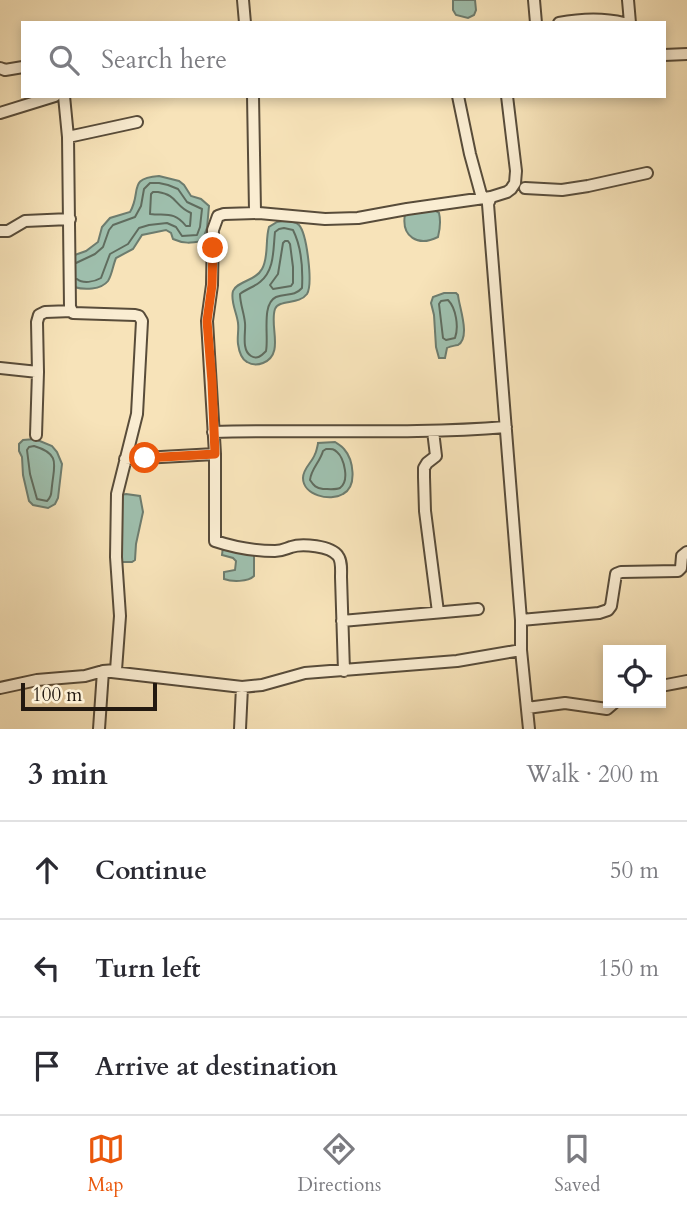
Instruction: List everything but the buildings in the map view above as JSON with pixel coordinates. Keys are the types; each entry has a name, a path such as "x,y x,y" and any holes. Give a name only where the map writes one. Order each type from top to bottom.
{"street":[{"path":"243,0 245,21"},
{"path":"534,0 536,21"},
{"path":"628,0 630,21"},
{"path":"569,21 613,21"},
{"path":"666,55 687,54"},
{"path":"0,69 21,66"},
{"path":"0,113 49,98"},
{"path":"64,98 68,137 72,311"},
{"path":"253,98 254,172 258,214"},
{"path":"458,98 470,154 488,204 529,729"},
{"path":"344,671 338,555 319,546 299,545 284,551 274,551 215,541 215,454 207,321 212,285 213,230 218,216 223,214 358,218 487,198 507,192 515,183 516,171 507,98"},
{"path":"68,137 137,122"},
{"path":"525,188 562,190 588,187 647,173"},
{"path":"0,231 8,231 25,221 70,219"},
{"path":"0,688 37,680 116,670 121,616 116,557 117,494 137,414 142,321 139,316 80,314 72,311 45,312 39,315 36,435"},
{"path":"0,368 38,372"},
{"path":"213,432 433,431 506,427"},
{"path":"433,431 436,456 425,468 425,511 438,612"},
{"path":"125,459 215,454"},
{"path":"521,620 608,610 616,574 678,571 681,568 682,556 687,552"},
{"path":"342,621 478,608"},
{"path":"103,671 242,687 262,685 305,673 457,661 521,650"},
{"path":"99,729 103,671"},
{"path":"666,685 687,681"},
{"path":"240,729 242,687"},
{"path":"527,708 565,703 608,708"}],"water":[{"path":"453,0 475,0 474,15 468,18 456,15"},
{"path":"159,176 179,181 191,196 201,199 209,206 207,228 202,241 177,241 166,230 142,235 133,249 116,258 105,284 83,289 74,287 72,256 86,251 98,242 102,227 110,218 130,212 139,183 149,177"},
{"path":"434,210 440,216 438,237 424,241 412,238 406,229 405,214"},
{"path":"284,221 296,223 302,230 308,259 309,289 299,300 277,306 274,316 273,353 270,359 263,363 253,364 243,359 239,349 238,323 232,295 238,285 251,279 262,269 269,227"},
{"path":"444,293 458,295 464,336 458,345 447,348 445,358 439,358 431,303 433,297"},
{"path":"35,439 52,446 62,464 58,498 55,504 48,508 33,505 29,501 23,475 19,444 23,440"},
{"path":"335,442 350,459 351,485 338,496 325,497 312,493 304,484 303,474 314,457 318,443"},
{"path":"121,495 140,496 143,512 135,560 120,562"},
{"path":"223,547 254,554 254,576 240,581 224,579 224,572 235,570 236,561 222,555"}],"route":[{"path":"145,458 215,454 207,321 211,299 213,248"}]}
